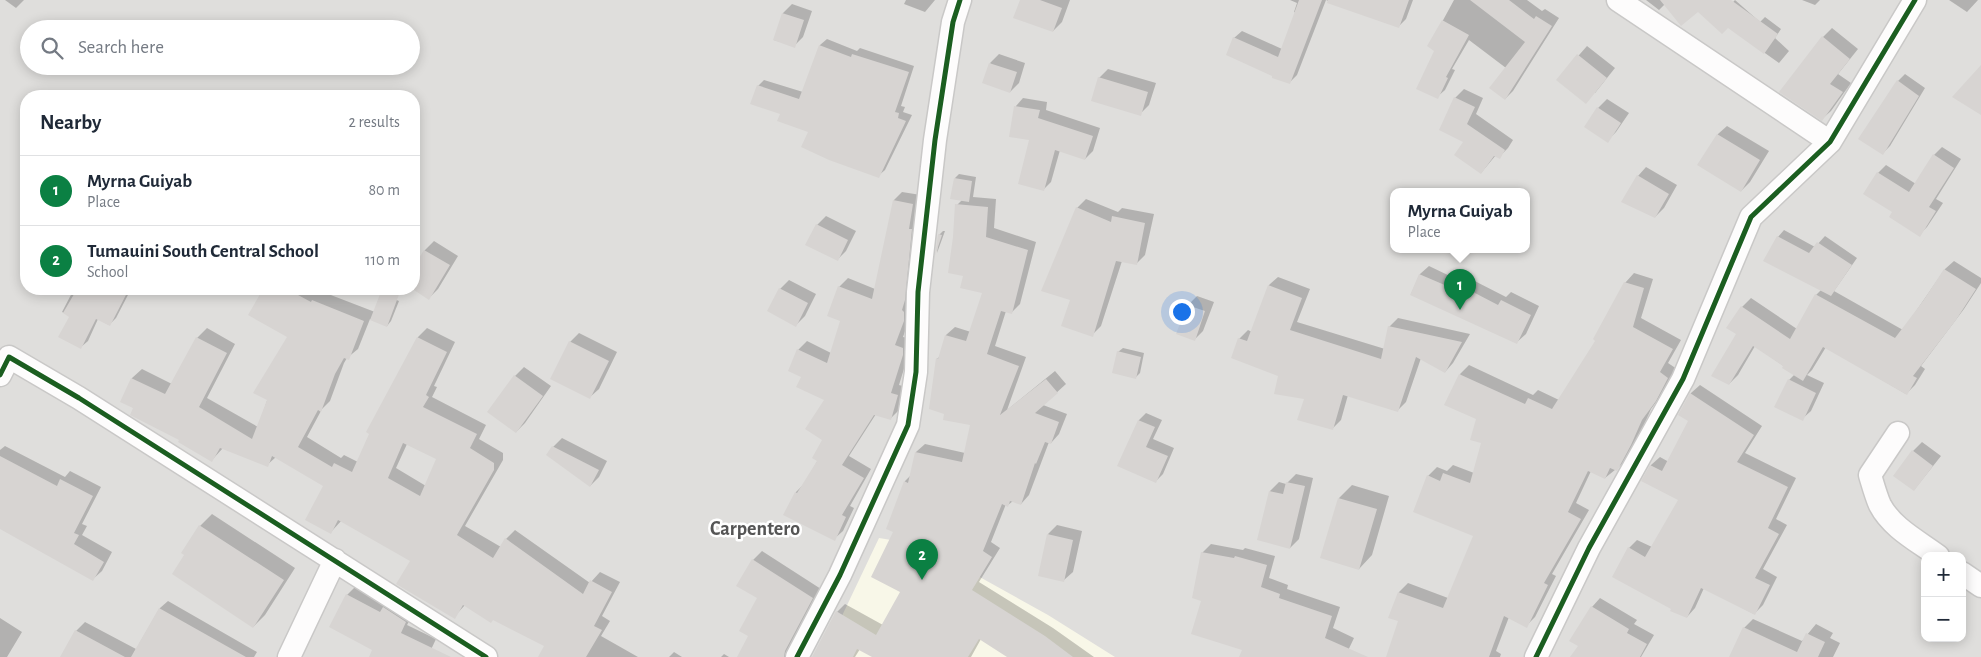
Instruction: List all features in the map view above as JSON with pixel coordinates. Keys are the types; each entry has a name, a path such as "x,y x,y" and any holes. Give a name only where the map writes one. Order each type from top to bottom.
{"street":[{"path":"797,657 840,575 908,425 916,372 918,292 935,140 953,22 960,0"},
{"path":"1618,0 1830,142"},
{"path":"1536,657 1589,548 1683,379 1751,217 1830,142 1915,0"},
{"path":"0,375 9,357 79,398 486,657"},
{"path":"1898,432 1870,475 1880,504 1887,515 1900,528 1933,552"},
{"path":"289,657 336,560"},
{"path":"1966,576 1981,586"}],"shaded area":[{"path":"0,0 1981,0 1981,657 0,657"},
{"path":"879,538 922,545 1048,615 1115,657 820,657 830,641"}],"building":[{"path":"1020,0 1040,0 1062,8 1053,32 1013,18"},
{"path":"1299,0 1322,0 1290,84 1272,78 1272,76 1226,55 1233,37 1278,57"},
{"path":"1328,0 1409,0 1399,28 1327,3"},
{"path":"1470,0 1509,0 1534,19 1536,16 1552,26 1505,100 1489,88 1525,42"},
{"path":"1660,0 1731,0 1778,34 1764,54 1728,28 1722,34 1698,12 1681,26"},
{"path":"782,13 804,20 795,48 773,40"},
{"path":"1442,20 1469,35 1446,77 1448,78 1438,99 1416,89 1434,51 1427,46"},
{"path":"1822,36 1850,59 1830,84 1843,92 1822,121 1779,92"},
{"path":"819,45 851,57 852,54 909,72 895,112 899,113 898,118 906,121 879,178 829,160 801,147 808,132 777,121 780,114 750,104 757,85 799,99"},
{"path":"1577,54 1607,78 1586,104 1556,80"},
{"path":"989,63 1017,72 1010,93 982,83"},
{"path":"1981,65 1981,115 1952,97"},
{"path":"1098,77 1148,92 1141,116 1091,101"},
{"path":"1897,80 1919,96 1883,155 1858,139"},
{"path":"1454,97 1475,107 1467,124 1505,150 1500,159 1494,156 1481,174 1454,155 1463,142 1439,130"},
{"path":"1014,106 1040,110 1038,118 1093,136 1085,160 1055,150 1044,191 1018,184 1029,140 1009,137"},
{"path":"1597,107 1621,123 1608,143 1584,127"},
{"path":"1717,134 1760,160 1741,192 1697,165"},
{"path":"1933,154 1954,168 1929,207 1936,211 1920,237 1889,217 1892,212 1863,194 1877,172 1909,192"},
{"path":"1637,175 1669,194 1655,218 1621,202"},
{"path":"954,178 972,181 969,202 950,199"},
{"path":"893,200 913,204 909,229 912,229 905,300 902,310 904,312 904,321 895,345 903,348 903,355 891,393 898,395 891,420 874,415 842,465 864,478 842,515 846,517 835,541 783,515 795,492 797,493 817,461 812,458 822,440 805,429 824,400 796,387 801,377 788,371 797,349 827,363 840,321 827,316 838,286 872,299"},
{"path":"955,204 988,207 986,237 1028,250 1012,314 1001,311 987,354 1019,366 1000,415 1046,379 1058,393 1035,413 1059,422 1051,444 1045,442 1035,463 1021,505 1010,501 1008,507 1002,504 983,551 992,557 972,590 1045,636 1073,657 1007,657 979,639 968,657 872,657 857,649 853,657 812,657 836,611 876,635 900,592 871,577 893,532 886,529 904,481 908,483 915,452 962,462 970,425 943,420 944,414 929,409 936,358 938,359 945,335 966,341 982,293 960,288 963,276 948,273"},
{"path":"1076,207 1111,222 1112,216 1145,223 1137,265 1116,261 1093,337 1061,326 1070,300 1041,291"},
{"path":"816,224 848,240 838,261 805,245"},
{"path":"938,234 942,235 935,256"},
{"path":"1777,236 1809,253 1817,242 1852,265 1831,296 1763,261"},
{"path":"424,250 450,265 429,300 420,294 420,256"},
{"path":"1944,269 1976,289 1956,320 1913,376 1917,378 1907,395 1823,347 1803,381 1753,346 1729,385 1711,376 1736,334 1726,328 1741,306 1790,339 1815,294 1895,338"},
{"path":"1419,274 1447,286 1450,280 1498,305 1501,300 1531,315 1517,344 1410,295"},
{"path":"1624,282 1644,288 1633,327 1673,349 1660,372 1668,378 1656,401 1642,420 1617,471 1610,468 1605,479 1588,471 1568,512 1581,519 1544,583 1548,585 1527,628 1504,616 1489,657 1386,657 1398,621 1388,618 1398,592 1443,608 1473,536 1413,512 1427,475 1440,481 1443,473 1470,483 1481,443 1470,440 1476,419 1444,405 1459,374 1525,404 1528,398 1552,409 1595,341 1593,339"},
{"path":"1268,285 1302,298 1290,330 1381,359 1388,326 1462,342 1445,373 1416,357 1398,412 1343,395 1333,430 1297,420 1304,399 1274,394 1278,376 1231,358 1238,338 1247,341"},
{"path":"779,288 808,303 796,327 767,311"},
{"path":"74,295 126,295 110,326 96,319 81,349 58,337 69,317 63,313"},
{"path":"260,295 298,295 311,302 312,300 364,321 349,360 344,358 335,374 321,412 318,410 298,447 332,467 334,463 352,472 369,434 366,432 417,337 447,352 426,395 429,397 423,407 477,434 470,448 494,463 494,470 457,535 493,558 505,538 583,594 590,580 612,592 594,626 602,630 586,657 538,657 544,646 493,620 491,623 463,605 455,619 396,584 410,561 338,520 331,534 305,520 323,486 272,456 268,467 220,448 212,462 178,442 179,440 130,415 133,408 120,402 131,378 165,394 196,337 227,353 199,407 252,439 267,400 253,393 287,337 248,315","holes":["403,443 436,459 420,496 388,478"]},
{"path":"380,295 399,295 387,327 370,320"},
{"path":"1187,305 1205,311 1195,341 1176,334"},
{"path":"569,341 609,361 590,399 550,379"},
{"path":"1117,351 1141,357 1136,379 1112,373"},
{"path":"514,375 543,396 516,433 487,412"},
{"path":"1788,379 1816,393 1803,421 1774,407"},
{"path":"1690,393 1754,435 1737,462 1788,487 1768,528 1779,534 1755,578 1770,585 1755,615 1701,588 1687,618 1670,611 1671,609 1612,577 1628,547 1645,557 1678,500 1641,481 1650,465 1662,471 1688,421 1678,415"},
{"path":"1138,420 1155,427 1146,447 1168,456 1156,483 1117,466"},
{"path":"552,446 599,470 590,487 546,455"},
{"path":"1912,450 1933,466 1914,491 1893,476"},
{"path":"0,456 57,486 60,479 93,496 74,533 79,535 74,544 104,562 93,581 0,529"},
{"path":"1286,482 1305,486 1290,549 1257,540 1269,491 1283,494"},
{"path":"1338,498 1377,509 1359,570 1320,558"},
{"path":"199,525 284,580 253,628 172,574 184,555 181,553"},
{"path":"1047,534 1073,540 1064,582 1038,576"},
{"path":"1201,552 1234,558 1235,556 1267,565 1261,587 1280,594 1279,598 1332,616 1325,638 1368,657 1239,657 1242,650 1191,634 1201,601 1192,598"},
{"path":"752,559 813,598 785,651 784,657 737,657 748,636 739,631 757,598 736,586"},
{"path":"346,594 380,612 383,607 406,622 401,633 451,657 369,657 372,650 329,627"},
{"path":"1591,606 1629,629 1627,633 1647,644 1640,657 1570,657 1578,646 1569,641"},
{"path":"159,608 246,657 131,657"},
{"path":"1743,627 1797,652 1806,633 1825,642 1818,657 1729,657"},
{"path":"75,630 125,657 60,657"}],"cycle path":[{"path":"797,657 840,575 908,425 916,372 918,292 935,140 953,22 960,0"},
{"path":"1536,657 1589,548 1683,379 1751,217 1830,142 1915,0"},
{"path":"0,375 9,357 79,398 486,657"}],"place":[{"name":"Myrna Guiyab","path":"1460,310"},
{"name":"Tumauini South Central School","path":"922,580"}],"district":[{"name":"Carpentero","path":"755,528"}]}
